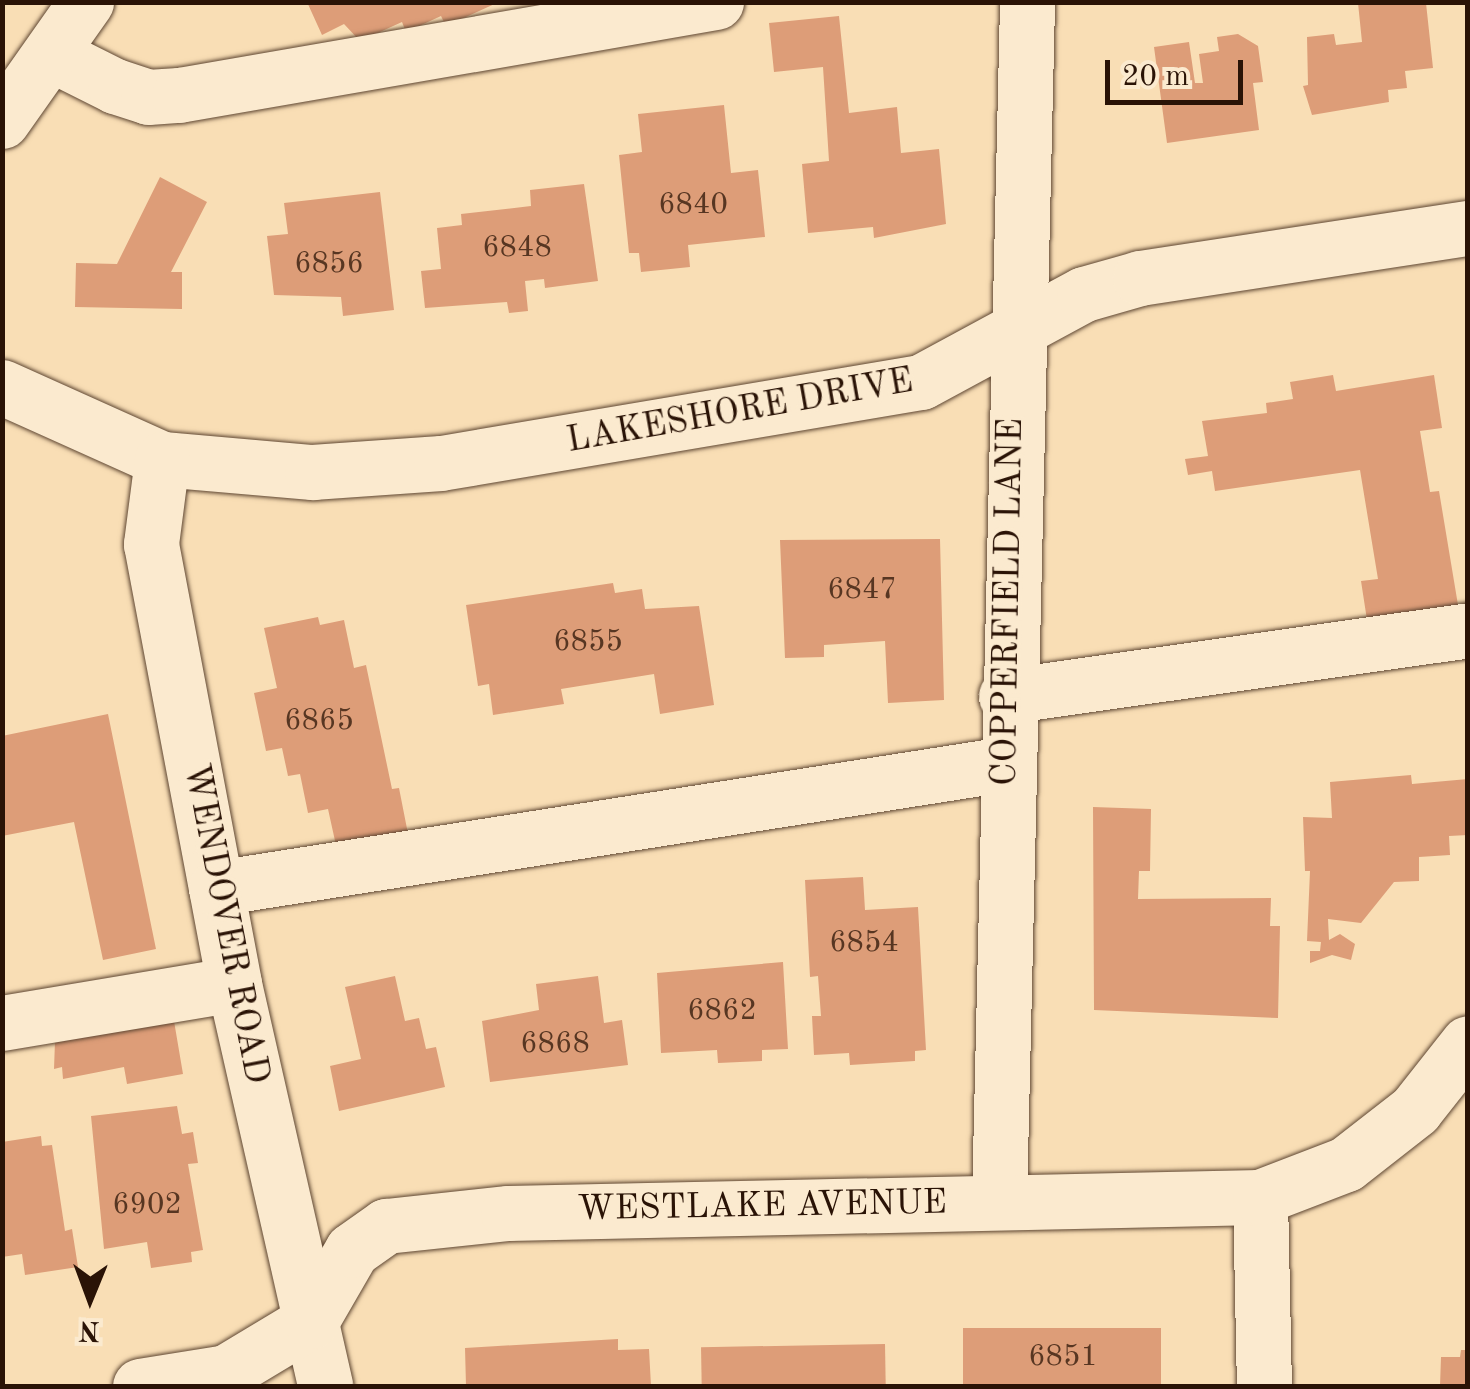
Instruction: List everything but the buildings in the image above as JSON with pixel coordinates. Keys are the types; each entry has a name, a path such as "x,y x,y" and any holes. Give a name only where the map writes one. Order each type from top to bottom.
{"street":[{"path":"2,122 86,2"},
{"path":"51,54 114,86 148,96 179,95 716,2"},
{"name":"COPPERFIELD LANE","path":"999,1202 1004,764 1027,2"},
{"name":"LAKESHORE DRIVE","path":"2,387 162,459 312,472 442,463 920,382 1084,294 1140,278 1468,228"},
{"name":"WENDOVER ROAD","path":"162,459 151,544 234,984 325,1386"},
{"path":"1006,696 1468,630"},
{"path":"216,888 1004,764"},
{"path":"2,1023 234,984"},
{"name":"WESTLAKE AVENUE","path":"140,1386 226,1372 311,1321 352,1250 386,1226 508,1212 1260,1197 1346,1164 1415,1110 1468,1043"},
{"path":"1260,1197 1264,1386"}]}
